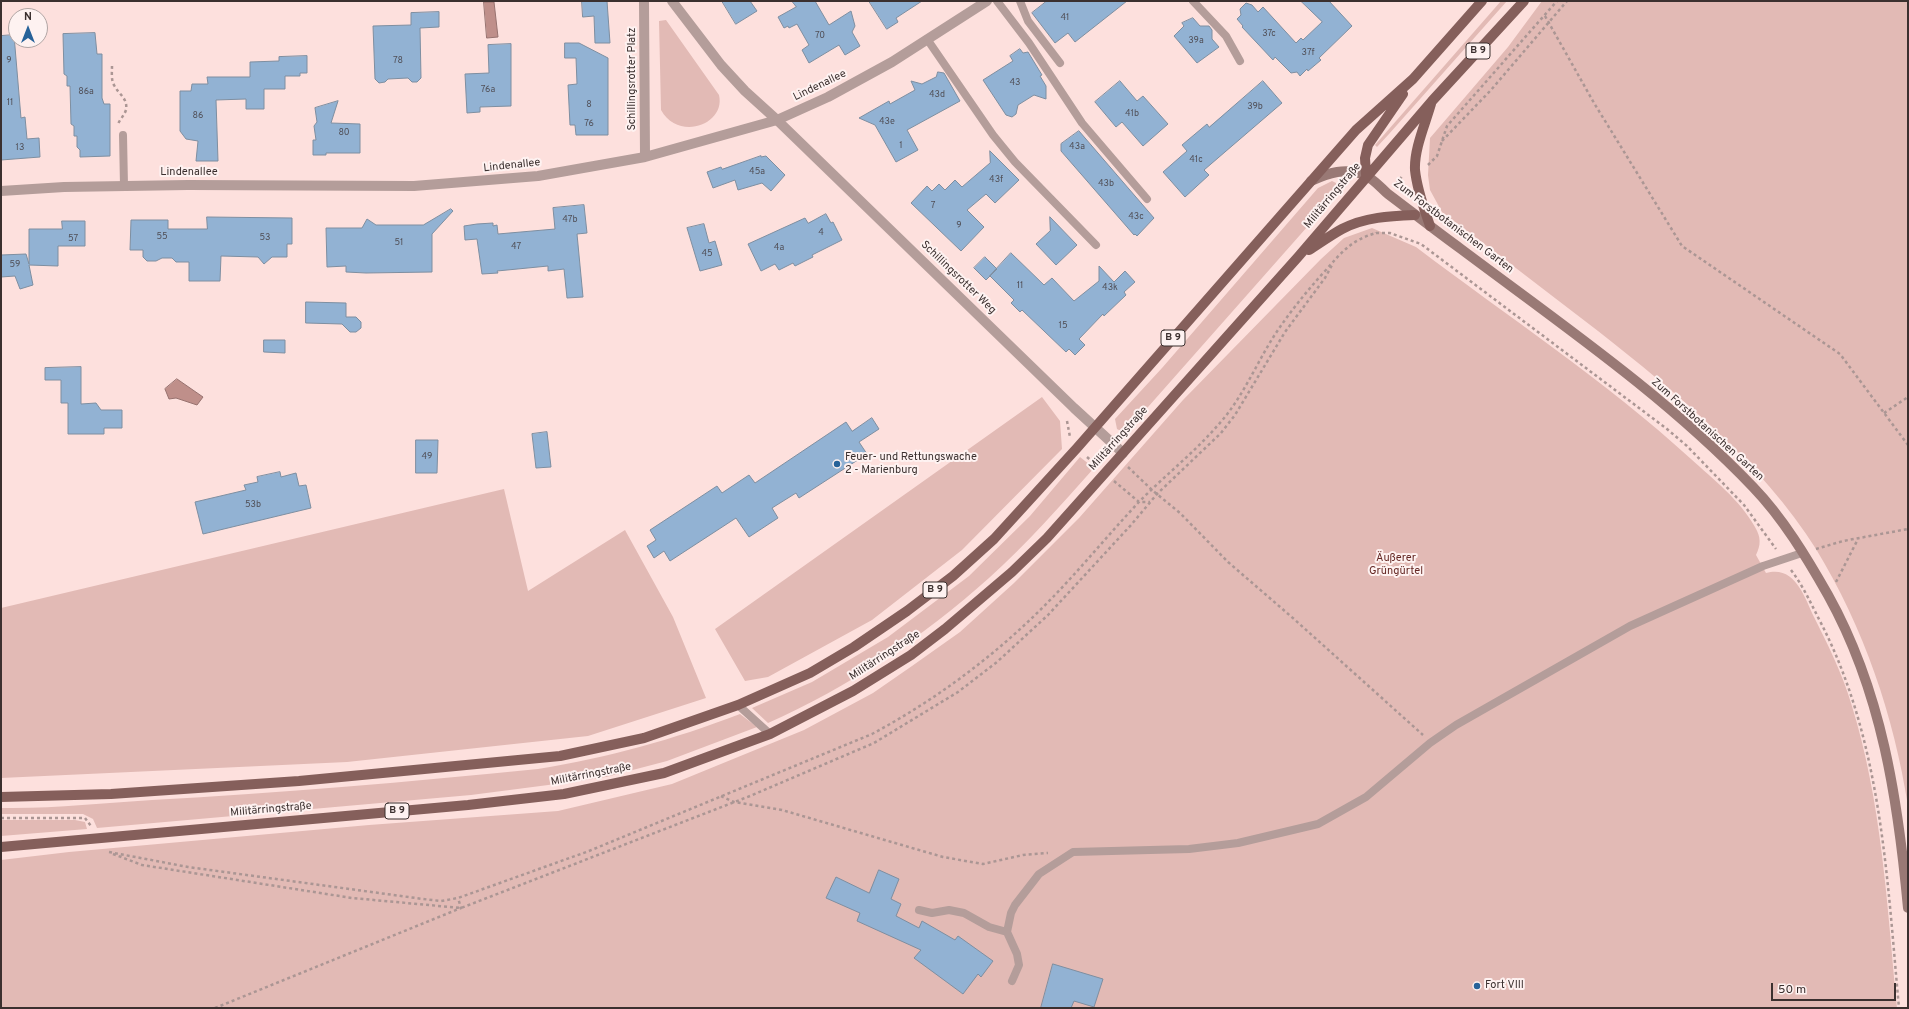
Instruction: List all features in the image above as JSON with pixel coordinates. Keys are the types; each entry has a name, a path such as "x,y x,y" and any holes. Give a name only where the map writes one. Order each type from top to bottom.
{"main road":[{"name":"B 9","path":"1,796 111,794 299,781 560,756 644,738 738,705 810,673 854,647 907,611 953,576 994,539 1096,428 1356,130 1413,79 1482,1"},
{"name":"Militärringstraße","path":"1,847 97,837 468,805 564,794 664,773 770,734 853,691 911,655 945,629 1012,572 1047,538 1298,257 1366,175 1432,100 1524,1"},
{"name":"B 9","path":"1366,175 1365,158 1368,145 1413,79"},
{"name":"B 9","path":"1430,226 1420,198 1415,169 1418,150 1432,100"},
{"name":"Zum Forstbotanischen Garten","path":"1311,181 1329,173 1338,172 1350,171 1366,175 1430,226 1585,342 1668,408 1754,488 1780,519 1828,596 1861,666 1884,742 1898,811 1908,908"},
{"name":"B 9","path":"1298,257 1342,229 1361,221 1415,214"}],"street":[{"name":"Schillingsrotter Platz","path":"644,1 645,156"},
{"path":"672,1 720,65 744,91 777,120"},
{"name":"Lindenallee","path":"1,191 188,184 414,186 538,176 645,156 777,120 828,98 928,40 987,1"},
{"name":"Schillingsrotter Weg","path":"777,120 1074,408 1123,453"}],"lane":[{"path":"997,1 1029,43 1082,123 1147,199"},
{"path":"1020,1 1028,21 1060,63"},
{"path":"1194,1 1226,36 1240,61"},
{"path":"928,40 993,135 1015,162 1096,245"},
{"path":"123,136 124,186"},
{"path":"1012,981 1017,971 1018,959 1007,932 1015,905 1039,874 1073,852 1189,849 1238,843 1318,824 1366,798 1430,743 1456,724 1630,626 1764,566 1802,553"},
{"path":"738,705 770,734"},
{"path":"919,910 932,913 949,910 964,913 988,927 1007,932"}],"path":[{"path":"1557,1 1447,126 1441,143 1491,90 1568,1"},
{"path":"1545,16 1594,103 1682,246 1840,354 1908,445"},
{"path":"1376,233 1397,235 1421,244 1667,429 1724,483 1744,505 1801,584 1839,662 1861,726 1877,797 1883,838 1899,1008"},
{"path":"1,818 85,818 89,822 106,851 188,867 441,901 458,898 589,851 720,796 855,742 893,722 935,696 983,661 1023,627 1053,598 1139,502 1205,440 1234,406 1274,337 1302,297 1334,261"},
{"path":"1884,413 1908,397"},
{"path":"1074,408 1065,417 1070,440 1077,448 1139,502 1150,502"},
{"path":"1123,453 1128,466 1152,490 1180,513 1228,562 1300,624 1430,743"},
{"path":"1802,553 1858,538 1908,529"},
{"path":"1828,596 1858,538"},
{"path":"720,796 734,802 782,810 908,848 943,857 983,864 1023,855 1073,852"},
{"path":"215,1008 461,908 458,898"}],"green space":[{"path":"1501,1 1507,1 1377,147 1375,145"},
{"path":"1542,1 1908,1 1908,806 1902,772 1885,706 1863,641 1833,579 1816,549 1794,517 1770,487 1716,431 1658,379 1598,331 1442,212 1430,190 1428,175 1430,138 1508,47"},
{"path":"666,20 719,95 719,105 715,114 708,121 699,125 689,127 679,125 669,120 661,110 659,21"},
{"path":"1332,181 1336,183 1338,192 1127,431 1117,429 1115,419 1162,368 1318,188"},
{"name":"Äußerer Grüngürtel","path":"1372,228 1416,247 1591,376 1659,431 1726,490 1749,517 1757,531 1759,538 1759,548 1756,555 1766,573 1776,572 1784,574 1797,584 1839,670 1851,703 1870,778 1882,854 1897,1008 1,1008 1,860 69,852 369,825 558,811 672,784 804,730 873,693 960,632 1014,583 1079,518 1183,400 1321,259 1344,238"},
{"path":"1042,397 1060,421 1062,449 962,550 872,620 768,677 745,681 715,629"},
{"path":"1080,457 1094,468 1043,524 1017,552 989,578 912,640 856,677 827,694 768,723 752,708 812,682 888,637 969,576 1030,516"},
{"path":"504,489 528,591 625,530 673,617 706,698 588,736 347,762 1,778 1,608"},
{"path":"740,714 757,727 667,761 606,777 579,781 471,795 97,828 93,819 83,814 1,814 1,808 58,807 297,791 538,769 640,747 690,732"},
{"path":"1,820 75,820 85,822 87,829 1,836"}],"shaded area":[{"path":"484,2 494,2 498,37 487,38"},
{"path":"177,379 203,397 197,405 176,398 169,399 165,389"}],"building":[{"path":"582,1 607,1 610,43 595,43 594,16 583,17"},
{"path":"722,1 750,1 757,11 736,24"},
{"path":"792,1 815,1 829,25 851,11 855,26 852,32 860,46 845,55 839,45 809,63 802,50 809,45 797,24 789,28 788,26 784,28 778,17 796,7"},
{"path":"869,1 922,1 896,18 898,22 887,29"},
{"path":"1047,1 1127,1 1075,42 1068,33 1055,43 1032,13"},
{"path":"1301,1 1329,1 1352,26 1319,58 1321,60 1308,71 1307,69 1300,76 1297,72 1291,73 1275,57 1273,60 1242,27 1243,26 1237,19 1241,15 1240,9 1246,3 1252,5 1258,12 1263,7 1296,43 1301,38 1303,40 1322,22"},
{"path":"439,12 439,27 420,28 421,78 417,82 412,82 408,78 388,79 385,82 379,83 375,79 373,26 411,25 411,13"},
{"path":"1193,18 1200,26 1209,26 1212,30 1212,39 1219,47 1197,63 1174,36 1184,26 1182,23"},
{"path":"95,33 97,54 102,54 102,98 104,104 110,104 110,156 80,157 80,150 77,147 77,136 74,136 74,126 71,124 70,86 67,86 67,76 64,74 63,34"},
{"path":"8,35 8,48 15,48 21,118 25,117 27,139 39,138 40,157 1,160 1,36"},
{"path":"565,43 579,43 608,58 608,135 576,135 575,125 570,125 568,85 577,84 576,58 565,58"},
{"path":"511,44 511,106 480,107 480,112 467,113 465,74 489,73 488,45"},
{"path":"1020,49 1023,53 1028,52 1042,75 1040,76 1046,86 1046,99 1034,95 1018,105 1016,114 1012,117 1006,115 983,80 1013,61 1010,56"},
{"path":"307,56 307,73 300,73 300,76 285,76 285,89 264,89 264,109 246,109 246,99 216,100 218,161 196,161 198,141 186,139 180,131 180,91 191,91 192,84 208,84 207,77 250,77 250,62 279,61 279,57"},
{"path":"938,72 944,73 960,101 907,130 918,150 896,162 875,125 859,118 889,101 890,104 915,90 911,81 922,84 936,77"},
{"path":"1120,81 1137,101 1143,96 1168,124 1143,146 1122,122 1116,127 1095,102"},
{"path":"1263,81 1282,103 1204,170 1209,175 1185,197 1163,172 1187,151 1182,145 1207,124 1209,127"},
{"path":"338,101 331,123 360,124 360,153 326,153 326,155 313,155 313,140 316,140 314,126 317,122 315,108"},
{"path":"1079,131 1154,218 1137,236 1135,234 1134,235 1061,151 1061,144"},
{"path":"990,151 1019,180 995,203 986,194 967,210 984,227 961,251 911,203 927,186 932,191 939,184 945,190 955,180 962,187 990,163"},
{"path":"761,156 766,156 785,175 771,191 762,183 738,190 735,180 713,188 707,172 721,167 722,169"},
{"path":"584,205 587,233 577,234 583,297 567,298 564,269 548,271 548,266 482,274 477,239 465,240 464,226 477,224 493,223 493,226 497,225 498,234 555,229 553,208"},
{"path":"451,209 453,211 432,234 432,272 366,273 346,272 346,266 327,267 326,228 362,228 367,219 376,225 423,225"},
{"path":"826,214 831,223 833,222 842,240 812,255 813,257 795,266 793,263 779,270 775,264 761,271 748,244 805,218 808,223"},
{"path":"207,217 292,218 292,244 287,244 287,257 272,257 264,264 258,257 221,256 220,281 189,281 189,262 176,262 172,258 147,261 143,257 143,250 130,250 131,220 168,220 168,229 207,229"},
{"path":"1050,217 1077,245 1056,265 1036,244 1050,231"},
{"path":"62,221 85,221 85,246 58,246 58,266 29,265 33,285 20,289 15,276 1,277 1,255 26,254 29,264 29,229 62,229"},
{"path":"704,224 709,243 715,241 722,265 700,271 687,228"},
{"path":"1011,253 1044,285 1052,278 1074,301 1099,281 1099,266 1114,282 1125,271 1135,282 1124,292 1126,295 1104,316 1103,314 1079,339 1085,345 1075,355 1069,349 1066,352 1022,310 1020,312 1011,303 1014,300 990,276"},
{"path":"985,257 997,269 986,280 974,268"},
{"path":"306,302 346,303 346,317 356,317 361,322 361,328 356,332 350,332 342,324 306,323"},
{"path":"264,340 285,340 285,353 264,352"},
{"path":"81,367 81,404 96,403 101,410 122,410 122,428 104,428 104,434 68,434 68,403 61,403 61,380 45,380 45,368"},
{"path":"872,418 879,429 859,442 867,454 799,498 796,493 772,508 778,518 749,537 736,518 670,561 664,551 654,558 647,546 656,540 650,530 717,486 722,493 749,475 755,483 846,422 852,431"},
{"path":"547,432 551,467 536,468 532,434"},
{"path":"416,440 438,440 437,473 416,473"},
{"path":"280,472 281,477 296,473 299,486 306,485 311,508 203,534 195,502 246,490 244,485 258,482 257,477"},
{"path":"879,870 899,879 891,899 901,904 896,916 919,928 922,921 955,940 958,936 993,961 981,977 978,974 963,994 914,958 921,950 857,921 860,913 826,898 836,877 869,893"},
{"path":"1053,964 1103,979 1094,1007 1074,1001 1071,1008 1041,1008"}],"place":[{"name":"Feuer- und Rettungswache 2 - Marienburg","path":"837,464"},
{"name":"Fort VIII","path":"1477,986"}]}
